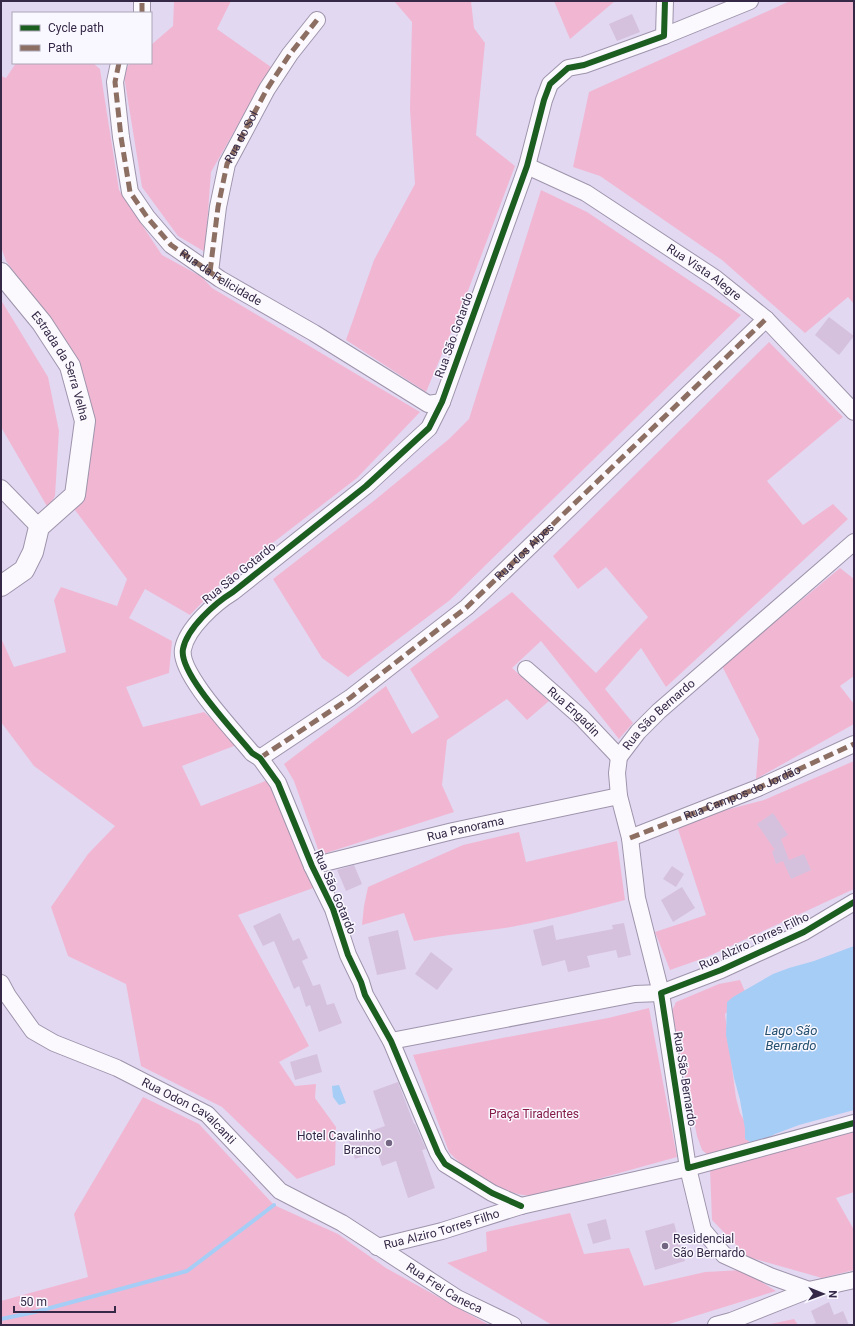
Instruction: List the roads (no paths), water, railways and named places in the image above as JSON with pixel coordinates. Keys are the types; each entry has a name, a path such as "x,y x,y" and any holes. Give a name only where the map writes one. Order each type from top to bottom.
{"street":[{"path":"142,1 142,12"},
{"path":"664,36 665,1"},
{"name":"Rua São Gotardo","path":"521,1206 492,1193 446,1164 438,1153 391,1041 365,995 361,982 348,955 333,909 312,866 278,783 260,758 252,752 196,685 186,667 182,650 186,639 201,619 218,602 233,592 366,486 429,428 442,402 528,166 544,100 550,84 568,68 584,65 664,36 750,1"},
{"name":"Rua do Sol","path":"210,272 218,207 227,164 267,89 290,54 317,20"},
{"name":"Rua da Felicidade","path":"120,64 115,82 121,137 130,192 146,217 171,245 210,272 314,333 428,404 442,402"},
{"name":"Rua Vista Alegre","path":"528,166 586,193 715,278 766,319 854,412"},
{"name":"Estrada da Serra Velha","path":"1,273 42,323 70,366 85,420 75,495 39,528"},
{"name":"Rua dos Alpes","path":"260,758 350,698 467,607 766,319"},
{"path":"1,488 39,528 34,552 24,570 1,586"},
{"name":"Rua São Bernardo","path":"809,1290 770,1276 724,1255 703,1230 688,1168 661,993 637,898 630,838 619,796 617,773 619,757 638,732 659,711 854,542"},
{"name":"Rua Engadin","path":"526,669 582,718 619,757"},
{"name":"Rua Campos do Jordão","path":"630,838 758,788 854,744"},
{"name":"Rua Panorama","path":"312,866 453,831 619,796"},
{"name":"Rua Alziro Torres Filho","path":"391,1041 635,994 661,993 721,970 804,932 854,902"},
{"name":"Rua Odon Cavalcanti","path":"1,983 8,996 33,1031 54,1043 117,1068 207,1114 280,1191 342,1223 377,1246"},
{"name":"Rua Alziro Torres Filho","path":"377,1246 442,1231 521,1206 688,1168 854,1123"},
{"name":"Rua Frei Caneca","path":"377,1246 457,1298 514,1325"},
{"path":"716,1325 731,1321 809,1290 854,1280"}],"water":[{"name":"Lago São Bernardo","path":"854,946 854,1110 799,1125 775,1134 760,1142 752,1143 745,1139 745,1129 740,1100 734,1078 726,1035 727,1002 773,974"},
{"path":"339,1085 346,1103 339,1105 333,1097 332,1086"}],"waterway":[{"path":"1,1319 35,1312 187,1271 274,1205"}],"place":[{"name":"Hotel Cavalinho Branco","path":"389,1143"},
{"name":"Residencial São Bernardo","path":"665,1246"}],"park label":[{"name":"Praça Tiradentes","path":"534,1114"}]}
